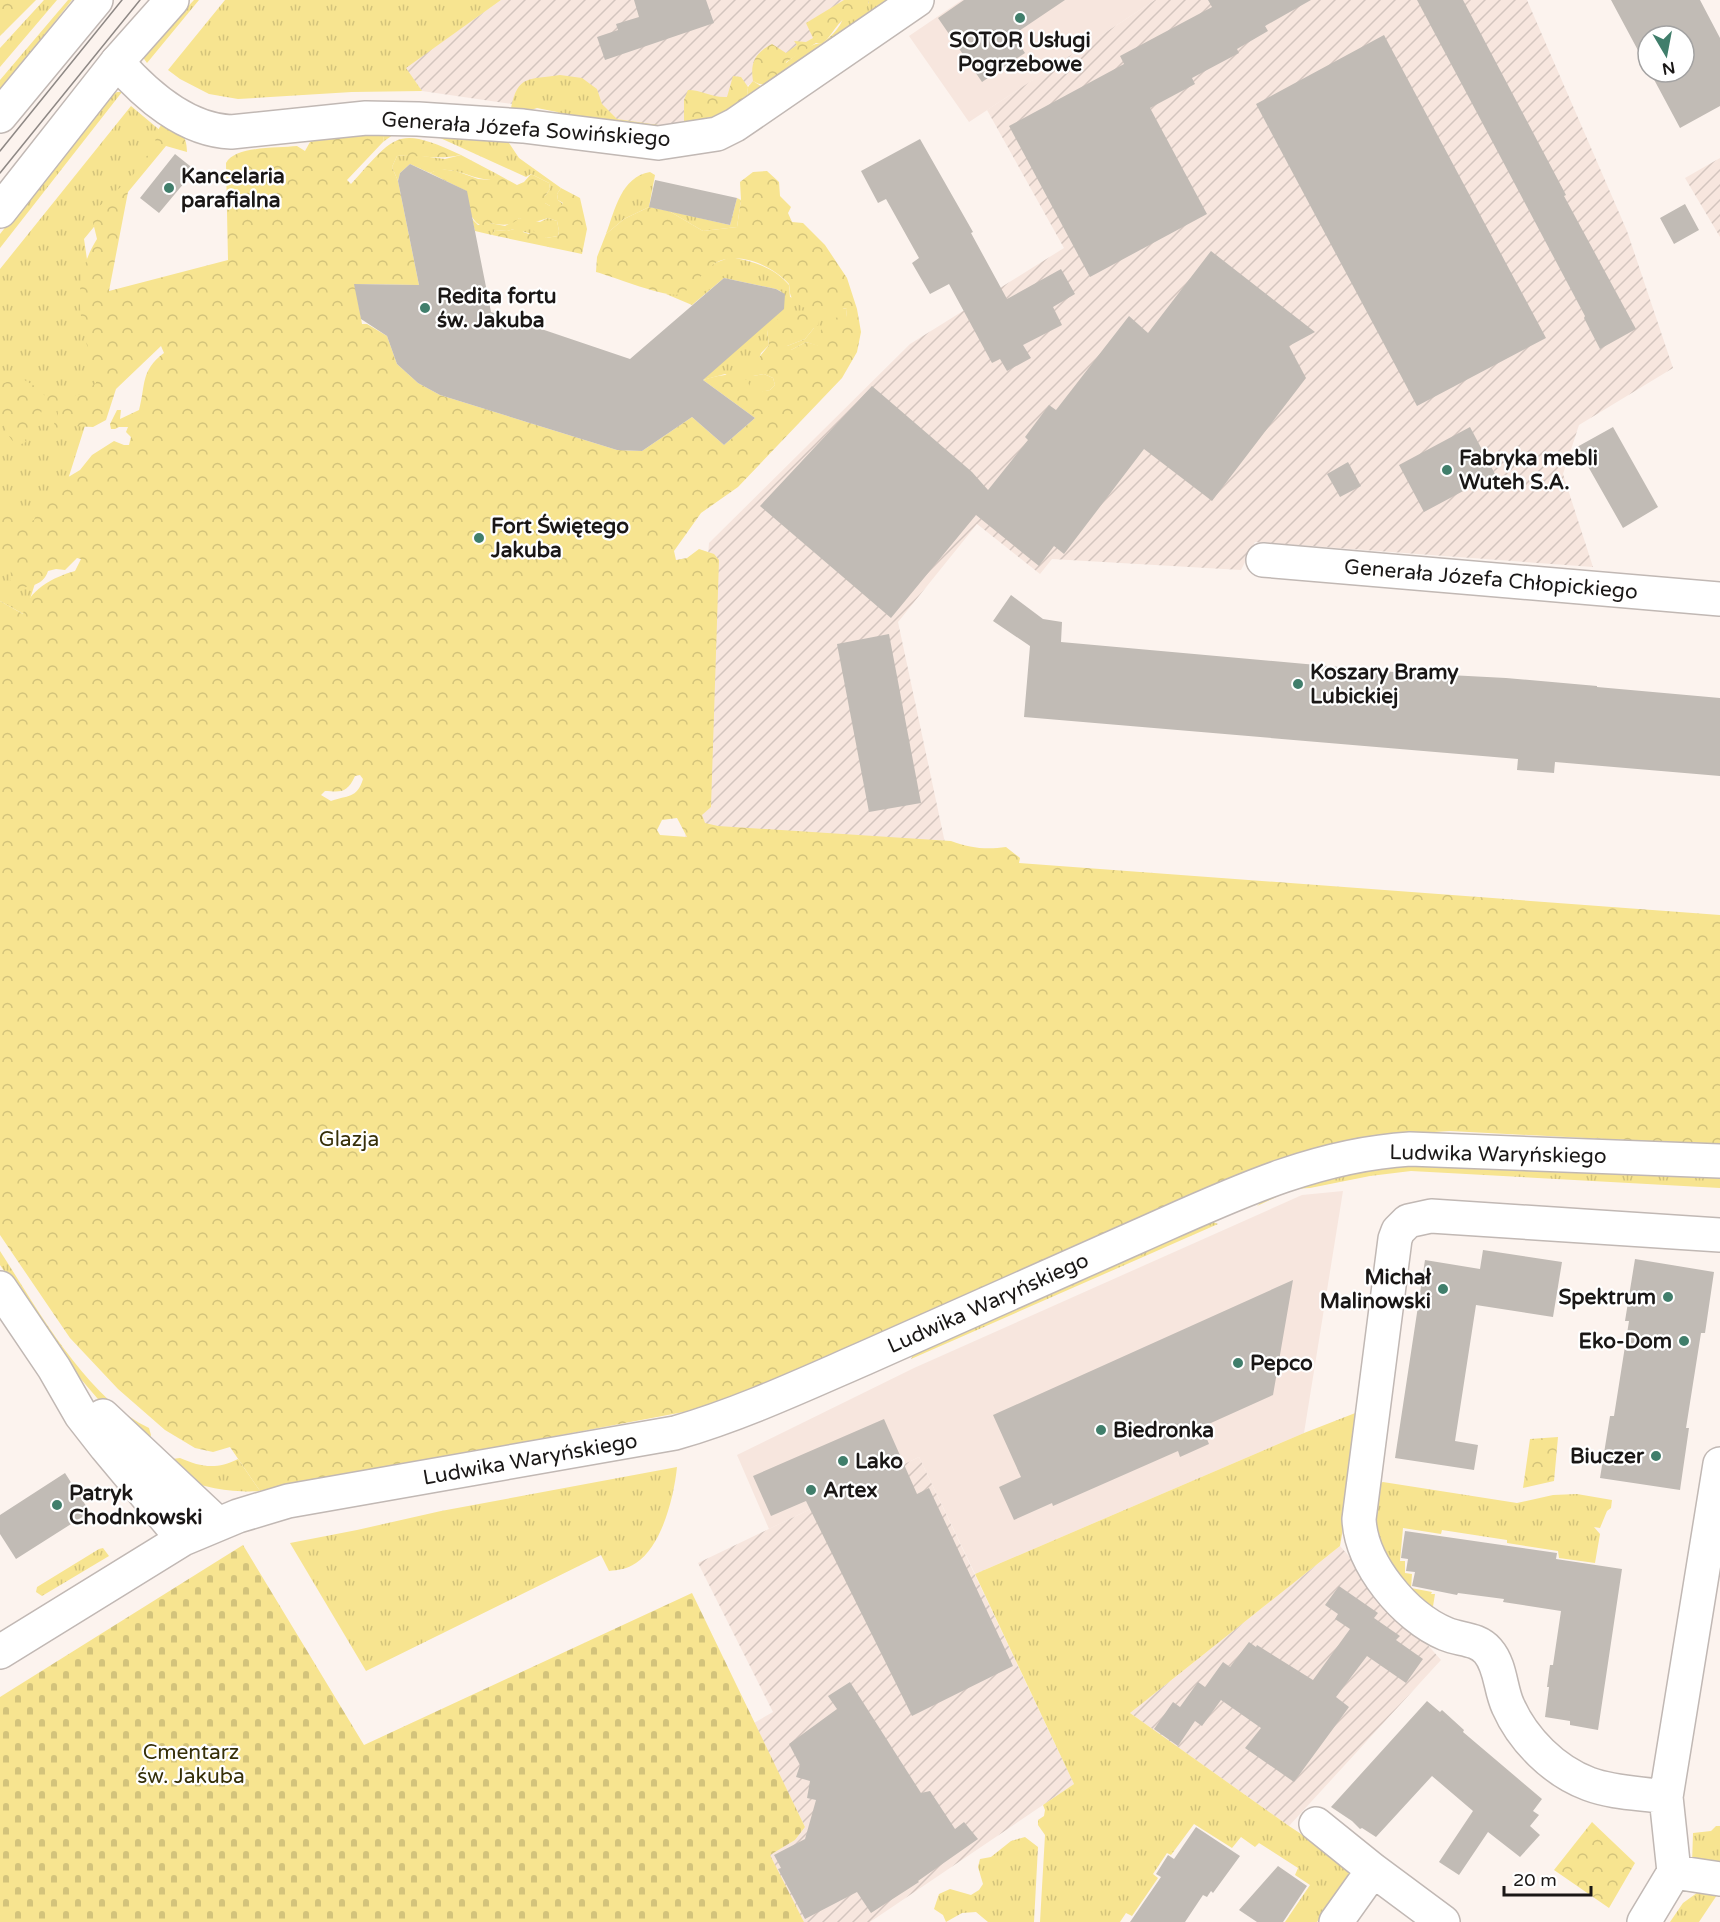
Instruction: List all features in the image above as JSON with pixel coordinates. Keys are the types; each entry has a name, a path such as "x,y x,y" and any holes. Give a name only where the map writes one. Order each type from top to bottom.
{"street":[{"path":"0,116 96,0"},
{"path":"0,211 117,62 172,0"},
{"name":"Generała Józefa Sowińskiego","path":"117,62 136,83 176,114 217,131 231,132 366,118 418,118 523,126 658,143 717,134 735,125 917,0"},
{"name":"Generała Józefa Chłopickiego","path":"1263,560 1720,599"},
{"name":"Ludwika Waryńskiego","path":"0,1652 183,1539 217,1523 288,1502 675,1433 719,1420 1286,1173 1366,1153 1410,1149 1720,1161"},
{"path":"1666,1797 1589,1784 1569,1774 1532,1744 1519,1728 1507,1704 1499,1675 1487,1650 1478,1643 1448,1635 1425,1624 1404,1607 1382,1577 1364,1545 1359,1519 1393,1250 1398,1232 1408,1221 1431,1216 1720,1235"},
{"path":"0,1288 54,1368 81,1415 183,1539"},
{"path":"54,1368 217,1523"},
{"path":"1644,1922 1674,1872 1666,1797 1720,1464"},
{"path":"1316,1824 1443,1922"},
{"path":"1336,1922 1373,1870"},
{"path":"1674,1872 1720,1879"}],"shaded area":[{"path":"501,0 874,0 703,116 684,123 656,127 617,119 422,91 405,68"},
{"name":"SOTOR Usługi Pogrzebowe","path":"962,0 1155,0 969,122 909,36"},
{"path":"1155,0 1527,0 1627,231 1673,368 1579,425 1563,474 1593,567 1255,542 1241,570 1052,559 1040,574 977,524 898,622 948,857 685,837 709,543 910,344 1064,248 987,110"},
{"path":"1720,158 1720,237 1685,178"},
{"path":"1343,1191 1304,1433 975,1574 919,1457 769,1529 737,1455 914,1368 1302,1195"},
{"path":"919,1457 1074,1784 870,1922 804,1922 769,1855 795,1840 805,1827 754,1723 773,1712 698,1563"},
{"path":"1340,1546 1441,1660 1289,1826 1130,1713"}],"green space":[{"path":"0,0 36,0 0,36"},
{"path":"44,0 57,0 0,67 0,48"},
{"path":"68,0 72,0 0,91 0,80"},
{"path":"194,0 199,0 147,63 142,56"},
{"path":"225,0 501,0 406,68 422,91 352,92 238,99 209,94 168,70"},
{"path":"844,0 869,0 862,13 855,19 849,16 845,18 823,43 816,43 786,62 785,72 774,81 762,85 753,81 753,63 761,51 772,44 786,53 797,45 794,41 806,42 813,38 806,23"},
{"path":"869,0 886,0 822,52 730,109 747,96 748,87 753,81 761,86 799,53 808,47 823,43 832,35 843,18 869,3"},
{"path":"560,75 582,78 597,89 602,104 617,119 672,127 563,116 557,112 537,108 528,111 511,108 521,84 533,79"},
{"path":"733,76 741,77 748,87 747,96 718,120 684,123 684,100 688,90 727,97"},
{"path":"122,92 0,248 0,234 108,97"},
{"path":"131,106 168,137 84,239 103,369 25,615 0,601 0,269"},
{"name":"Glazja","path":"163,122 181,133 187,145 187,152 166,146 128,192 109,291 228,260 226,163 238,153 297,146 305,151 310,142 332,136 377,131 384,136 383,142 347,180 351,184 388,145 409,138 423,140 461,155 397,156 392,167 398,181 419,285 355,284 362,324 367,324 387,336 397,364 418,383 440,395 617,450 642,451 692,417 724,445 755,418 703,380 731,375 747,380 750,387 757,392 770,390 775,385 773,378 764,374 753,376 752,366 769,345 767,330 775,321 794,312 806,312 811,317 820,317 818,325 805,339 787,346 787,350 791,350 806,342 820,346 819,334 828,321 831,318 846,317 847,309 843,308 840,314 834,314 814,311 802,306 792,297 789,284 782,277 763,265 741,259 720,261 711,266 689,289 674,295 596,272 597,257 606,234 624,219 649,207 669,211 703,231 737,227 741,200 740,182 753,172 767,171 779,182 780,196 791,207 788,213 792,222 803,223 825,245 847,278 857,309 861,332 857,352 842,378 738,487 701,513 674,551 676,560 687,558 699,549 714,554 719,560 711,807 702,815 705,823 718,826 951,841 978,848 1006,847 1020,858 1019,863 1720,915 1720,1145 1450,1131 1402,1134 1226,1180 741,1396 689,1411 301,1484 260,1491 230,1447 213,1452 195,1448 165,1430 118,1389 70,1338 0,1235 0,601 23,614 36,591 50,581 75,571 81,559 77,558 65,570 48,571 43,580 35,584 16,589 10,580 11,570 0,555 0,509 15,514 23,524 34,520 40,504 65,479 80,470 92,455 114,441 129,445 131,437 126,432 128,427 111,429 110,424 117,410 121,410 120,419 139,410 147,372 164,353 161,346 116,389 106,420 93,427 71,426 59,434 54,424 58,414 57,407 49,402 44,404 41,413 34,417 35,432 33,435 27,436 24,430 21,432 26,442 19,445 15,455 12,452 16,444 7,432 2,416 0,384 21,378 38,388 45,396 55,394 66,399 80,394 96,383 80,308 84,267 97,239 91,214 140,167 154,146","holes":["360,775 363,779 361,785 351,795 331,801 321,795 325,791 343,790 349,786 355,776","677,818 687,837 660,835 657,830 662,820"]},
{"path":"385,124 428,125 493,135 509,143 519,158 561,188 557,194 558,200 563,204 550,206 545,203 545,196 550,189 549,183 531,174 526,177 427,132 404,131 394,134 383,142 384,136 377,131 361,128"},
{"path":"414,155 445,159 461,155 497,174 491,180 445,170 430,173 410,164 400,173 398,181 392,167 397,156"},
{"path":"439,169 456,171 478,179 490,180 497,174 517,185 524,182 531,174 549,183 550,189 545,196 545,203 550,206 561,206 563,203 558,200 557,194 561,188 580,198 587,229 582,254 492,235 495,230 514,229 518,222 523,232 529,234 532,231 540,232 546,238 558,236 559,231 557,221 548,218 532,223 519,218 509,224 490,223 488,228 481,226 473,219 466,191 430,173"},
{"path":"650,172 655,175 649,207 624,219 606,234 616,205 626,187 640,175"},
{"path":"737,198 741,200 737,227 703,231 669,211 730,225"},
{"path":"519,218 540,222 548,218 557,221 558,236 546,238 514,229 495,230 492,235 475,231 472,219 478,225 490,223 505,226"},
{"path":"731,257 756,263 777,274 789,285 790,297 847,309 846,318 821,347 806,342 787,350 787,346 805,339 814,328 767,330 769,345 761,353 753,376 764,374 773,378 775,385 770,390 757,393 725,374 703,380 782,292 724,278 692,305 666,294 688,288 713,264"},
{"path":"1422,1164 1720,1177 1720,1188 1411,1171 1294,1189 1257,1206 1290,1189 1335,1176"},
{"path":"1211,1221 1218,1224 911,1359 915,1352"},
{"path":"0,1251 65,1350 104,1396 126,1414 149,1428 151,1435 149,1441 103,1405 74,1371 0,1265"},
{"path":"1363,1410 1340,1546 1130,1713 1289,1826 1351,1867 1353,1871 1317,1922 1285,1922 1310,1885 1295,1875 1298,1868 1259,1843 1255,1847 1241,1837 1232,1848 1194,1824 1171,1855 1167,1853 1153,1874 1158,1878 1132,1916 1126,1913 1120,1922 1040,1922 1045,1835 1038,1825 1038,1820 1044,1816 1043,1805 1074,1784 975,1574"},
{"path":"1558,1437 1554,1481 1523,1488 1530,1439"},
{"path":"180,1458 209,1466 223,1465 238,1459 260,1491 222,1489 193,1482 184,1476 172,1459"},
{"path":"677,1467 670,1506 660,1533 645,1555 636,1563 623,1569 609,1571 601,1555 366,1671 290,1543 441,1511"},
{"path":"1383,1482 1517,1503 1553,1495 1577,1494 1612,1500 1611,1508 1607,1511 1600,1528 1594,1527 1600,1534 1595,1563 1559,1558 1558,1551 1507,1543 1507,1540 1442,1530 1441,1534 1403,1528 1400,1561 1405,1561 1405,1573 1412,1574 1411,1588 1435,1594 1431,1619 1400,1586 1367,1526 1377,1484"},
{"name":"Cmentarz św. Jakuba","path":"243,1545 364,1745 692,1593 805,1827 795,1840 770,1855 804,1922 0,1922 0,1697"},
{"path":"103,1548 109,1556 42,1596 36,1592 37,1587"},
{"path":"1592,1822 1635,1863 1609,1908 1554,1870"},
{"path":"1716,1826 1720,1826 1720,1862 1710,1861 1693,1866 1693,1833 1711,1831"},
{"path":"1025,1837 1038,1847 1034,1922 988,1922 976,1912 962,1913 946,1922 943,1915 934,1909 939,1894 950,1889 971,1895 979,1890 983,1884 978,1867 980,1859 991,1857 1011,1841"},
{"path":"1701,1890 1720,1892 1720,1897 1717,1895 1699,1922 1670,1922 1683,1903"}],"building":[{"path":"634,0 706,0 714,23 605,60 597,37 618,30 616,24 639,17"},
{"path":"964,0 1065,0 1013,35 1025,53 982,82 938,18"},
{"path":"1208,0 1311,0 1265,26 1268,31 1237,49 1239,53 1192,78 1195,84 1150,108 1207,214 1090,277 1009,126 1124,64 1120,56 1212,7"},
{"path":"1417,0 1463,0 1566,195 1564,196 1636,329 1600,349 1585,316"},
{"path":"1611,0 1700,0 1720,38 1720,106 1680,128 1656,84 1696,84 1696,24 1636,24 1636,47"},
{"path":"1384,35 1546,338 1417,406 1256,104"},
{"path":"920,139 973,232 971,233 1007,299 1061,269 1075,294 1053,307 1062,325 1023,345 1031,358 1007,371 1000,359 992,363 949,284 930,294 912,263 919,258 886,199 878,203 861,171"},
{"path":"175,154 195,170 159,213 140,198"},
{"name":"Redita fortu św. Jakuba","path":"410,164 467,191 491,312 630,359 724,278 776,289 785,294 784,309 703,380 755,418 724,445 692,417 642,451 617,450 440,395 418,383 397,364 387,336 361,319 354,284 419,285 398,181 400,173"},
{"path":"655,180 737,198 730,225 649,207"},
{"path":"1685,204 1699,230 1674,244 1660,218"},
{"path":"1211,251 1315,332 1289,346 1306,378 1212,501 1144,449 1064,554 1054,546 1039,566 976,515 891,618 760,506 872,386 972,472 988,490 1028,440 1025,437 1049,405 1056,410 1129,316 1148,333"},
{"name":"Fabryka mebli Wuteh S.A.","path":"1470,427 1495,474 1424,512 1399,465"},
{"path":"1613,427 1658,507 1623,528 1577,447"},
{"path":"1348,462 1361,486 1340,497 1327,474"},
{"name":"Koszary Bramy Lubickiej","path":"1011,595 1043,619 1062,622 1061,642 1449,677 1449,675 1506,678 1720,698 1720,776 1555,762 1554,773 1517,770 1518,759 1024,717 1030,646 993,621"},
{"path":"889,634 921,803 869,812 837,644"},
{"path":"1483,1250 1562,1262 1553,1317 1476,1305 1455,1441 1478,1445 1474,1470 1395,1458 1425,1260 1480,1269"},
{"path":"1635,1259 1714,1272 1705,1333 1701,1333 1686,1428 1689,1428 1680,1490 1600,1478 1610,1416 1614,1416 1629,1321 1625,1321"},
{"name":"Biedronka","path":"1293,1280 1273,1395 1202,1427 1209,1444 1180,1457 1178,1451 1053,1506 1052,1503 1014,1520 999,1487 1021,1477 993,1415"},
{"path":"884,1419 917,1494 929,1488 1013,1666 912,1716 806,1501 771,1516 753,1476"},
{"path":"65,1473 90,1512 16,1559 0,1534 0,1515"},
{"path":"1405,1531 1557,1553 1556,1559 1622,1569 1598,1730 1570,1725 1570,1721 1545,1717 1550,1665 1553,1665 1561,1611 1503,1602 1504,1599 1458,1593 1457,1595 1412,1586 1415,1572 1406,1571 1408,1559 1401,1558"},
{"path":"1339,1586 1378,1613 1374,1618 1400,1636 1396,1640 1423,1659 1406,1683 1367,1656 1336,1697 1349,1707 1294,1782 1245,1748 1261,1728 1221,1700 1202,1726 1195,1721 1178,1746 1154,1729 1173,1702 1180,1707 1198,1682 1205,1687 1223,1662 1230,1667 1249,1642 1313,1680 1350,1629 1335,1619 1338,1614 1325,1605"},
{"path":"850,1682 921,1793 930,1791 955,1829 964,1822 978,1839 919,1882 871,1913 857,1892 805,1919 778,1869 781,1868 774,1855 805,1839 816,1800 807,1798 810,1781 796,1777 800,1765 789,1744 837,1709 828,1696"},
{"path":"1427,1701 1440,1712 1442,1710 1464,1730 1463,1732 1542,1799 1533,1811 1539,1815 1530,1826 1540,1835 1520,1857 1488,1832 1459,1875 1439,1862 1473,1811 1432,1776 1376,1837 1360,1829 1331,1807"},
{"path":"1196,1827 1240,1856 1213,1893 1211,1891 1207,1897 1203,1895 1185,1922 1130,1922 1161,1877 1156,1874 1168,1855 1174,1859"},
{"path":"1278,1866 1307,1886 1283,1922 1257,1922 1239,1910"}],"tram line":[{"path":"0,151 122,0"},
{"path":"0,173 140,0"}],"place":[{"name":"SOTOR Usługi Pogrzebowe","path":"1020,18"},
{"name":"Kancelaria parafialna","path":"169,188"},
{"name":"Redita fortu św. Jakuba","path":"425,308"},
{"name":"Fabryka mebli Wuteh S.A.","path":"1447,470"},
{"name":"Fort Świętego Jakuba","path":"479,538"},
{"name":"Koszary Bramy Lubickiej","path":"1298,684"},
{"name":"Michał Malinowski","path":"1443,1289"},
{"name":"Spektrum","path":"1668,1297"},
{"name":"Eko-Dom","path":"1684,1341"},
{"name":"Pepco","path":"1238,1363"},
{"name":"Biedronka","path":"1101,1430"},
{"name":"Biuczer","path":"1656,1456"},
{"name":"Lako","path":"843,1461"},
{"name":"Artex","path":"811,1490"},
{"name":"Patryk Chodnkowski","path":"57,1505"}]}
